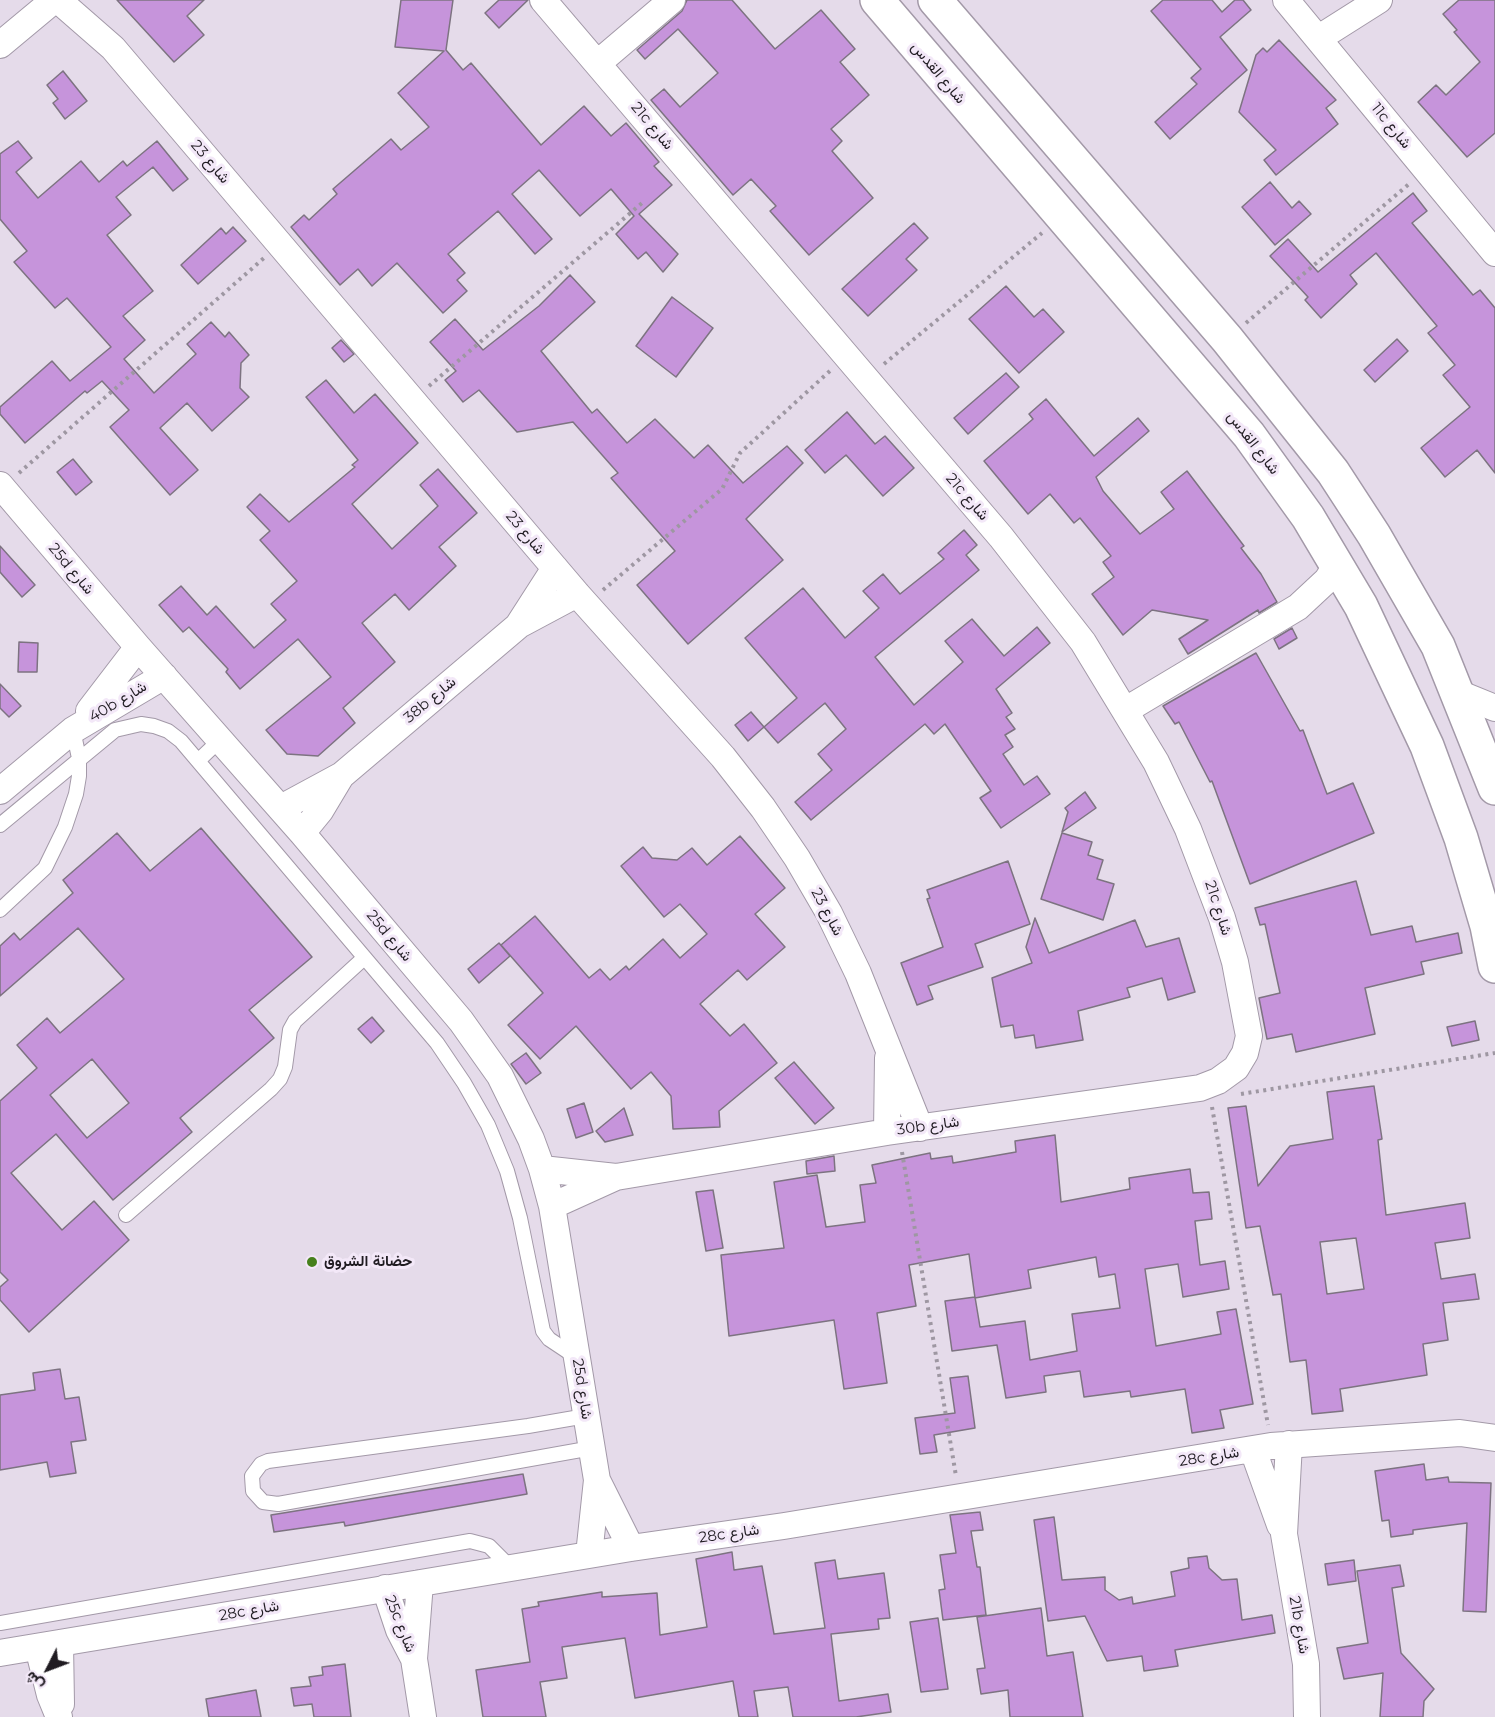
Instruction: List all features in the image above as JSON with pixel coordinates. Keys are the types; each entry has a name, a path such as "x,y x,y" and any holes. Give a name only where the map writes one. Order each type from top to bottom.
{"main road":[{"name":"شارع القدس","path":"877,0 1249,435 1335,560 1388,660 1427,746 1461,838 1487,926 1495,966"},
{"path":"935,0 1227,339 1333,472 1415,604 1458,693 1495,788"},
{"path":"1249,435 1259,422 1270,420 1275,422 1387,574 1415,604"}],"street":[{"path":"0,45 56,0"},
{"name":"شارع 23","path":"56,0 113,48 581,599 723,757 797,858 829,913 858,973 888,1048 902,1130"},
{"name":"شارع 23","path":"88,0 113,48"},
{"name":"21c شارع","path":"543,0 867,378 1041,585 1083,642 1126,710 1188,829 1222,918 1248,1020 1249,1036 1245,1053 1236,1068"},
{"path":"598,63 672,0"},
{"name":"11c شارع","path":"1286,0 1495,253"},
{"path":"1325,45 1374,4"},
{"name":"25d شارع","path":"1,487 302,833 480,1047 517,1107 542,1169 552,1206 597,1479 589,1555"},
{"path":"1126,710 1298,607 1327,580 1334,569 1335,560"},
{"name":"38b شارع","path":"281,808 342,775 519,625 555,568"},
{"name":"38b شارع","path":"519,625 581,599"},
{"name":"40b شارع","path":"73,730 138,647"},
{"name":"40b شارع","path":"0,791 73,730 164,676"},
{"path":"1458,693 1495,708"},
{"name":"38b شارع","path":"302,833 320,811 342,775"},
{"name":"30b شارع","path":"552,1206 616,1177 902,1130 1210,1092 1236,1068"},
{"name":"30b شارع","path":"542,1169 616,1177"},
{"name":"28c شارع","path":"1460,1433 1495,1421"},
{"name":"28c شارع","path":"0,1653 631,1548 960,1498 1271,1447 1460,1433 1495,1438"},
{"name":"21b شارع","path":"1271,1447 1284,1534"},
{"name":"21b شارع","path":"1271,1447 1306,1664 1307,1717"},
{"name":"25d شارع","path":"597,1479 631,1548"},
{"name":"25c شارع","path":"420,1583 414,1659 423,1717"},
{"name":"25c شارع","path":"385,1588 399,1630 414,1659"},
{"path":"49,1645 62,1683 59,1716"}],"lane":[{"path":"0,825 115,730 141,724 168,731 199,760 437,1043 464,1083 488,1125 507,1171 520,1218 539,1322 549,1339 577,1357"},
{"path":"0,910 33,881 51,859 74,802 79,758 73,730"},
{"path":"199,760 221,739"},
{"path":"126,1215 271,1089 280,1079 285,1067 290,1030 295,1021 364,958"},
{"path":"586,1416 268,1461 255,1469 251,1484 257,1498 263,1502 278,1504 592,1448"},
{"path":"0,1623 470,1541 489,1546 511,1568"}],"path":[{"path":"1227,339 1426,170"},
{"path":"412,400 642,203"},
{"path":"867,378 1061,217"},
{"path":"1,487 280,244"},
{"path":"581,599 722,489 735,462 748,445 848,356"},
{"path":"1271,1447 1210,1092 1495,1053"},
{"path":"902,1130 960,1498"}],"building":[{"path":"117,0 204,0 187,16 204,35 174,62"},
{"path":"401,0 453,0 446,50 463,70 471,63 541,145 584,106 611,136 626,123 659,162 654,166 672,185 639,214 678,254 663,272 646,252 638,259 616,234 634,216 611,189 580,216 539,170 512,194 552,239 535,254 498,211 448,254 465,273 457,280 467,291 443,313 397,263 372,286 358,269 340,285 291,227 304,215 309,220 337,194 333,189 391,139 401,150 429,127 398,93 444,51 395,47"},
{"path":"499,0 528,0 499,28 485,13"},
{"path":"687,0 732,0 775,49 821,10 855,49 840,62 869,95 831,129 842,141 832,151 873,198 809,255 770,211 776,206 751,179 733,195 651,100 664,89 680,107 718,73 678,29 645,59 637,50 682,11"},
{"path":"1163,0 1212,0 1222,12 1235,0 1243,0 1251,10 1220,37 1247,70 1170,139 1155,122 1197,84 1191,78 1201,69 1151,11"},
{"path":"1459,0 1495,0 1495,133 1467,157 1418,102 1436,85 1446,95 1480,62 1454,32 1457,30 1443,14"},
{"path":"1279,40 1336,100 1326,108 1338,124 1276,175 1264,160 1276,150 1239,112 1256,55 1263,48 1267,52"},
{"path":"63,71 87,101 65,119 53,103 58,99 47,85"},
{"path":"18,141 32,158 16,172 38,198 81,161 99,182 123,161 127,166 157,141 188,179 173,191 153,167 116,197 131,215 107,235 153,291 123,316 145,340 124,359 154,393 196,354 187,344 211,322 225,337 229,332 249,355 241,363 240,388 249,397 212,431 187,403 160,428 198,470 170,495 110,427 129,410 102,381 87,393 85,391 25,443 0,414 0,407 52,361 70,381 111,347 67,298 55,308 14,262 27,251 0,219 0,154"},
{"path":"1270,182 1292,208 1299,201 1311,214 1275,245 1242,207"},
{"path":"1413,193 1427,211 1412,223 1473,295 1480,290 1495,308 1495,473 1477,450 1445,477 1421,448 1470,407 1443,375 1455,365 1428,333 1437,326 1376,253 1350,275 1357,284 1321,318 1305,300 1308,297 1270,256 1288,239 1318,272"},
{"path":"914,223 928,238 906,259 917,270 868,316 842,289"},
{"path":"233,227 246,241 198,284 181,265 221,228 226,234"},
{"path":"570,275 595,302 541,351 592,413 597,409 627,443 655,419 694,458 708,445 743,483 787,446 803,463 746,519 783,560 688,644 637,585 675,551 611,478 618,473 573,422 517,432 479,390 463,402 445,380 456,371 430,342 455,319 483,350 539,306"},
{"path":"1006,286 1034,317 1043,309 1064,332 1019,373 969,319"},
{"path":"672,297 713,328 676,377 636,346"},
{"path":"1397,339 1408,351 1375,382 1364,370"},
{"path":"341,340 354,354 344,362 332,348"},
{"path":"1006,373 1019,387 968,434 954,418"},
{"path":"326,380 354,413 375,394 418,443 352,504 392,549 438,506 420,485 438,469 477,513 439,547 456,566 409,610 395,594 362,623 395,662 343,708 355,723 318,756 287,754 266,730 331,677 298,639 240,689 226,672 228,669 189,627 183,632 159,605 181,586 207,615 216,606 254,648 286,620 271,604 297,581 260,540 270,531 247,507 260,494 289,522 355,467 352,465 358,460 306,397"},
{"path":"1046,399 1094,456 1138,418 1149,431 1096,477 1103,491 1140,534 1174,509 1161,492 1187,471 1244,546 1241,548 1261,574 1277,602 1259,613 1258,610 1188,654 1179,639 1208,620 1152,610 1123,635 1092,594 1114,577 1103,562 1111,556 1080,518 1074,523 1050,494 1028,514 984,461 1033,419 1029,414"},
{"path":"847,412 875,444 885,436 914,468 883,496 846,455 825,473 805,450"},
{"path":"73,459 92,482 76,495 57,472"},
{"path":"964,530 977,545 966,555 979,570 875,657 914,705 963,662 945,641 972,619 1004,656 1037,627 1050,643 996,689 1012,713 1006,717 1015,729 1005,735 1013,747 1003,754 1024,785 1037,776 1050,794 1001,828 980,798 991,791 945,724 934,734 925,724 811,820 795,802 832,770 818,754 846,729 825,703 778,743 764,727 797,698 745,638 803,588 845,638 879,608 863,591 883,574 900,594 944,559 938,553"},
{"path":"0,546 35,585 22,597 0,572"},
{"path":"1292,628 1297,638 1279,649 1274,639"},
{"path":"19,642 38,643 37,672 18,672"},
{"path":"1256,653 1300,731 1303,730 1327,794 1353,783 1374,833 1250,884 1212,781 1210,782 1179,722 1175,724 1163,706"},
{"path":"0,684 21,706 9,717 0,708"},
{"path":"751,712 764,727 748,741 735,725"},
{"path":"1085,792 1096,808 1062,832 1068,812 1065,808"},
{"path":"201,828 312,957 249,1010 274,1038 180,1118 192,1132 113,1200 56,1134 11,1173 62,1230 94,1201 129,1240 29,1332 0,1300 0,1287 8,1280 0,1272 0,1101 37,1068 17,1045 47,1018 60,1033 124,979 78,928 0,996 0,946 14,933 20,940 73,893 63,880 117,833 150,871","holes":["92,1059 129,1103 87,1138 50,1095"]},
{"path":"1062,833 1092,842 1088,855 1103,860 1097,879 1114,884 1103,920 1041,899"},
{"path":"740,836 785,888 755,914 785,947 747,980 738,970 700,1004 730,1036 744,1024 777,1063 719,1111 720,1127 673,1129 671,1096 651,1072 631,1089 576,1026 540,1059 508,1025 543,993 501,945 535,916 589,978 600,969 610,980 626,966 629,970 663,939 680,958 707,934 680,904 664,917 621,866 643,847 652,858 677,860 692,848 707,865"},
{"path":"1008,861 1030,924 975,944 983,967 928,986 933,999 917,1005 901,963 943,947 927,899 930,898 927,890"},
{"path":"1356,881 1371,935 1412,926 1416,942 1458,933 1462,953 1421,962 1424,974 1365,988 1375,1034 1296,1052 1292,1034 1267,1039 1259,998 1280,993 1265,924 1260,925 1255,908"},
{"path":"1035,918 1049,953 1135,920 1146,947 1179,938 1195,992 1168,1000 1162,978 1127,988 1130,997 1078,1011 1083,1040 1036,1048 1034,1035 1015,1038 1013,1025 1001,1027 992,978 1032,963 1026,947"},
{"path":"499,943 510,956 479,983 468,969"},
{"path":"372,1017 384,1031 371,1043 358,1029"},
{"path":"1475,1021 1479,1040 1452,1046 1447,1027"},
{"path":"526,1053 541,1073 526,1084 511,1064"},
{"path":"794,1062 834,1108 815,1124 775,1078"},
{"path":"1374,1086 1382,1139 1378,1140 1386,1215 1465,1203 1470,1238 1435,1243 1441,1279 1475,1274 1479,1299 1443,1303 1448,1340 1423,1344 1427,1375 1340,1389 1343,1411 1312,1414 1306,1360 1290,1362 1281,1294 1273,1295 1260,1226 1246,1228 1228,1108 1246,1106 1258,1186 1290,1146 1333,1139 1327,1092","holes":["1356,1238 1364,1289 1327,1294 1320,1242"]},
{"path":"584,1103 593,1132 576,1138 567,1109"},
{"path":"624,1108 633,1135 605,1142 596,1131"},
{"path":"1055,1135 1061,1202 1130,1189 1129,1178 1190,1169 1193,1193 1209,1192 1212,1219 1195,1221 1200,1265 1225,1261 1229,1289 1183,1297 1178,1264 1145,1269 1156,1346 1221,1334 1217,1312 1236,1309 1253,1404 1220,1410 1224,1428 1192,1433 1185,1389 1131,1397 1130,1391 1084,1397 1080,1371 1044,1376 1046,1392 1006,1398 997,1345 952,1351 945,1301 975,1297 969,1254 909,1265 916,1306 877,1313 887,1383 844,1389 834,1320 729,1336 721,1255 784,1248 774,1182 817,1175 826,1227 865,1222 860,1185 876,1183 872,1165 930,1153 931,1159 952,1156 953,1163 1016,1152 1015,1141","holes":["1096,1257 1099,1277 1115,1274 1120,1308 1072,1314 1077,1351 1030,1360 1025,1321 980,1327 975,1298 1031,1288 1028,1270"]},
{"path":"834,1156 835,1171 807,1174 806,1161"},
{"path":"713,1190 723,1248 706,1251 696,1192"},
{"path":"60,1369 65,1399 79,1397 86,1440 71,1442 76,1473 50,1477 47,1462 0,1470 0,1395 35,1390 33,1373"},
{"path":"968,1376 975,1428 934,1435 937,1452 920,1454 915,1418 955,1413 950,1378"},
{"path":"1424,1464 1426,1480 1448,1477 1449,1482 1491,1483 1486,1612 1463,1611 1467,1523 1413,1530 1413,1534 1391,1537 1389,1520 1382,1521 1375,1471"},
{"path":"523,1474 527,1494 345,1526 344,1522 274,1532 271,1515"},
{"path":"980,1512 983,1530 971,1531 977,1567 980,1567 986,1615 943,1620 939,1590 945,1589 940,1555 956,1553 950,1515"},
{"path":"1054,1517 1062,1580 1105,1577 1105,1590 1119,1600 1132,1597 1133,1604 1175,1596 1171,1572 1189,1568 1188,1558 1207,1556 1209,1568 1222,1580 1237,1579 1242,1620 1272,1615 1275,1633 1175,1650 1178,1666 1144,1671 1142,1656 1107,1661 1085,1616 1048,1621 1034,1520"},
{"path":"732,1552 734,1570 762,1566 774,1634 825,1628 815,1563 835,1560 838,1579 884,1573 890,1618 878,1619 879,1629 831,1634 839,1701 888,1694 891,1712 856,1717 793,1717 788,1687 754,1691 758,1717 739,1717 733,1681 635,1698 625,1638 562,1647 567,1678 540,1682 546,1717 483,1717 476,1670 530,1662 522,1609 539,1606 538,1602 602,1592 602,1597 657,1593 660,1635 707,1627 696,1559"},
{"path":"1354,1560 1356,1581 1328,1585 1325,1564"},
{"path":"1400,1565 1404,1586 1392,1588 1401,1653 1434,1689 1424,1701 1423,1717 1380,1717 1383,1673 1344,1679 1337,1648 1368,1643 1357,1571"},
{"path":"1041,1608 1047,1656 1073,1652 1083,1717 1010,1717 1008,1690 981,1694 977,1669 985,1668 977,1617"},
{"path":"938,1618 948,1689 921,1692 910,1622"},
{"path":"345,1664 351,1717 314,1717 312,1704 294,1706 291,1688 311,1686 309,1677 323,1675 322,1667"},
{"path":"256,1690 261,1717 209,1717 206,1699"}],"place":[{"name":"حضانة الشروق","path":"312,1262"}]}
